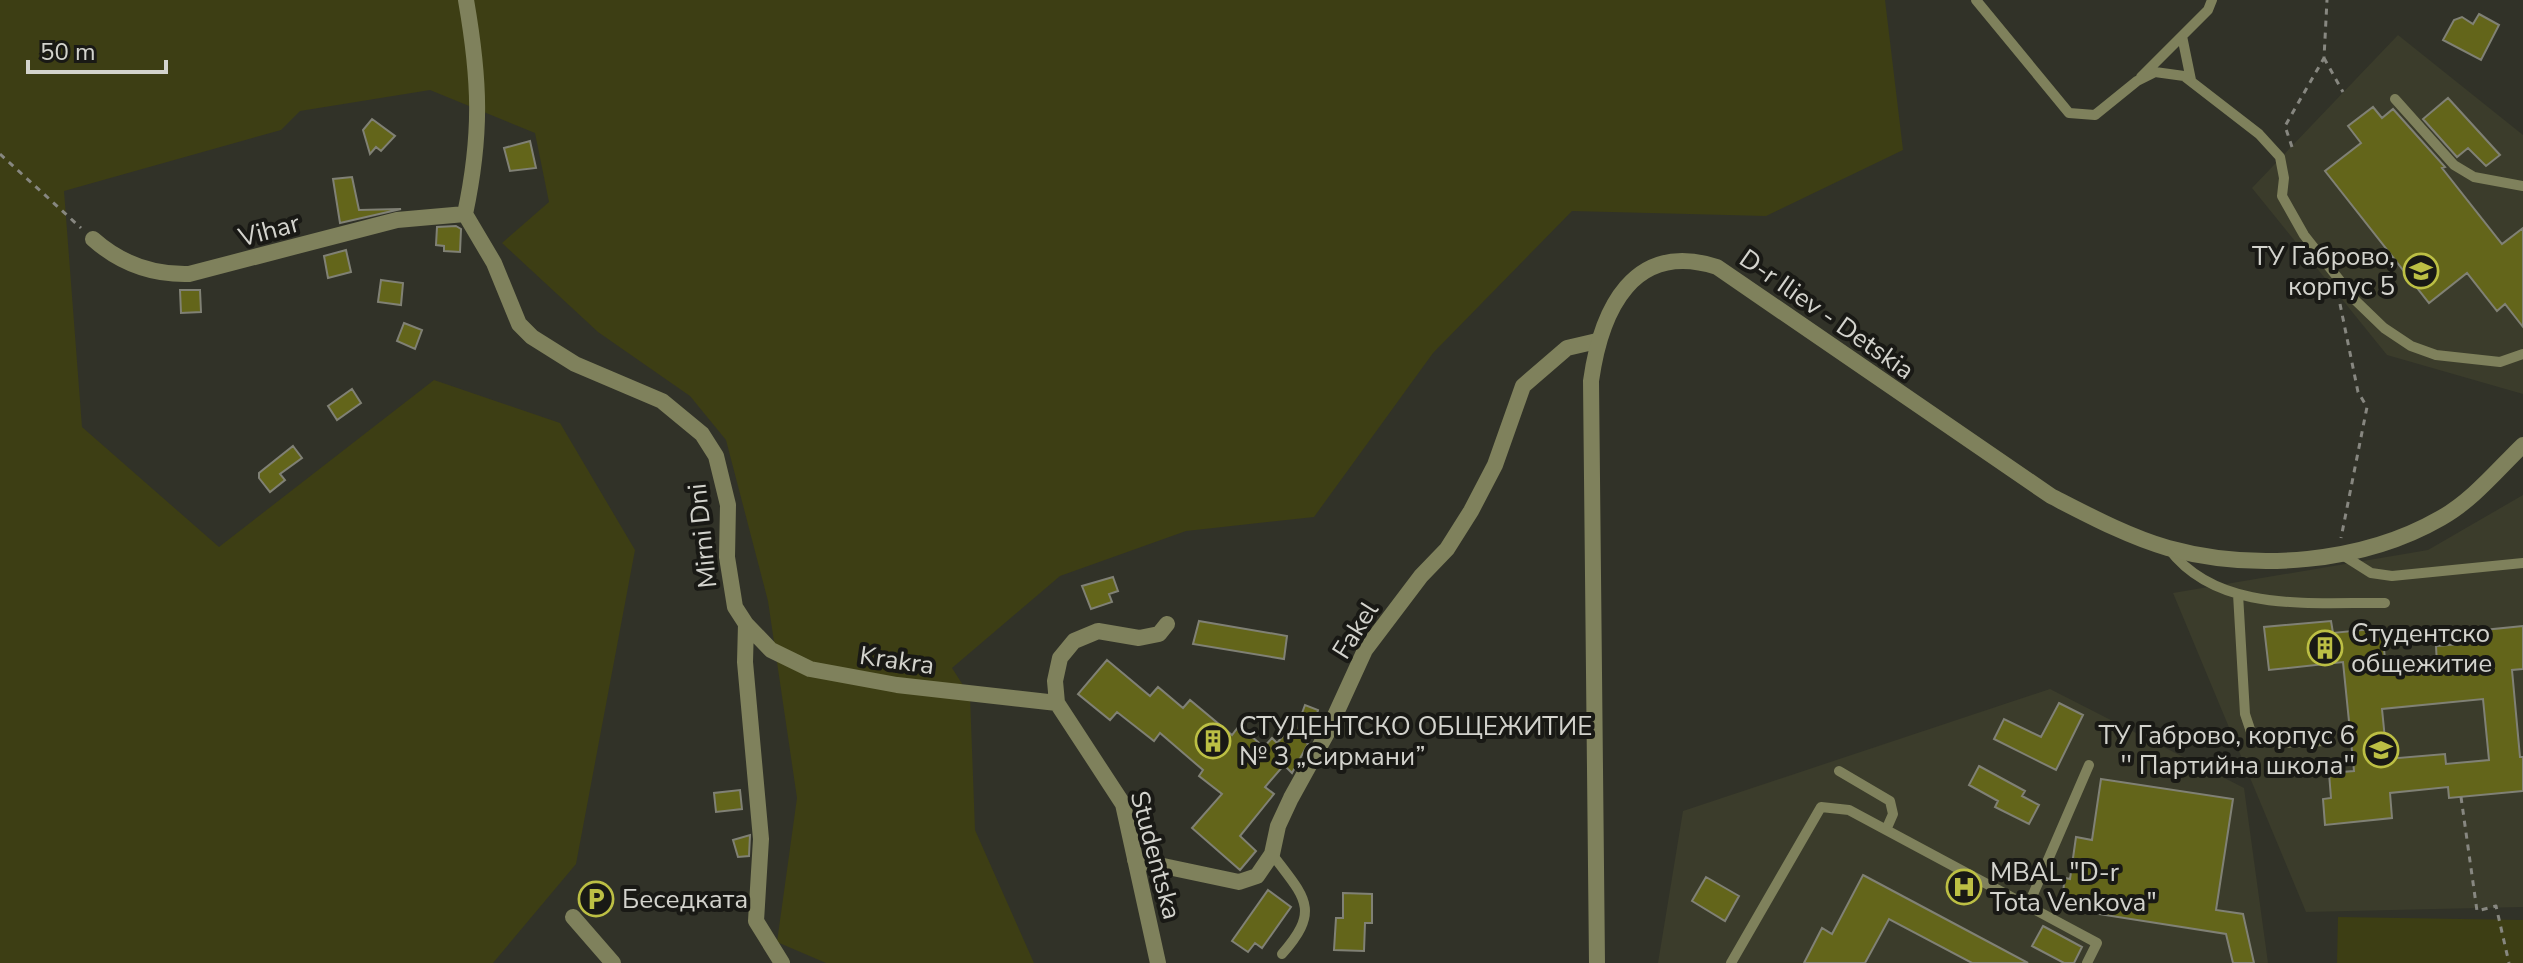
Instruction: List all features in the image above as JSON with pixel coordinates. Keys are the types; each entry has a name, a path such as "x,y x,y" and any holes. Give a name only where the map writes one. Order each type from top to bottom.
{"street":[{"path":"465,214 477,155 477,65 466,0"},
{"name":"Vihar","path":"93,239 143,269 165,275 189,274 397,220 465,214"},
{"name":"Mirni Dni","path":"465,214 494,263 519,324 532,337 575,364 662,401 702,434 716,456 728,505 731,588 735,607 746,624 745,662 761,839 756,921 782,963"},
{"name":"D-r Iliev - Detskia","path":"1597,963 1590,411 1597,341 1615,304 1640,274 1670,259 1699,261 1717,267 2051,496 2111,526 2167,548 2244,558 2340,554 2381,546 2443,517 2523,445"},
{"name":"Fakel","path":"1272,854 1284,812 1327,733 1365,650 1421,576 1447,549 1471,511 1495,465 1523,386 1567,348 1597,341"},
{"name":"Krakra","path":"746,624 771,650 810,669 912,687 1057,703"},
{"path":"1057,703 1055,681 1060,658 1074,641 1098,631 1139,638 1159,634 1167,624"},
{"name":"Studentska","path":"1057,703 1123,804 1158,963"},
{"path":"1135,860 1239,882 1257,876 1272,854"},
{"path":"573,917 613,963"}],"lane":[{"path":"1976,0 2069,113 2095,115 2137,81 2208,10 2212,0"},
{"path":"2182,36 2191,80"},
{"path":"2137,81 2155,72 2174,73 2191,80 2259,134 2280,157 2284,178 2282,196 2304,235 2356,301 2384,328 2411,346 2436,355 2500,362 2523,354"},
{"path":"2395,99 2454,165 2474,177 2523,186"},
{"path":"2167,548 2180,564 2238,594 2261,600 2385,603"},
{"path":"2340,554 2371,573 2392,576 2523,563"},
{"path":"2238,594 2245,714 2251,732 2277,743 2326,741"},
{"path":"2028,906 2089,765"},
{"path":"1839,771 1890,801 1893,814 1886,830"},
{"path":"1732,963 1821,807 1849,810 2097,943 2087,963"},
{"path":"1272,854 1304,898 1308,912 1302,931 1282,954"}],"path":[{"path":"2280,157 2293,146 2285,126 2288,115 2324,58 2327,0"},
{"path":"2324,58 2343,92"},
{"path":"0,154 93,239"},
{"path":"2339,300 2358,392 2367,407 2340,554"},
{"path":"2461,797 2477,911 2496,906 2509,963"}],"shaded area":[{"path":"0,0 1885,0 1903,150 1766,216 1572,211 1433,353 1314,517 1186,531 1060,576 952,668 970,696 975,830 1034,963 826,963 777,942 797,798 768,601 726,440 690,396 598,332 502,243 549,202 535,133 430,90 300,111 281,130 64,191 82,427 219,547 434,380 560,423 635,550 576,864 493,963 0,963"},
{"name":"ТУ Габрово, корпус 5","path":"2398,35 2523,135 2523,394 2387,355 2252,188"},
{"name":"ТУ Габрово, корпус 6 '' Партийна школа''","path":"2523,495 2523,907 2306,912 2173,593 2428,550"},
{"name":"MBAL \"D-r Tota Venkova\"","path":"2050,689 2244,788 2268,963 1658,963 1683,811"},
{"path":"2338,917 2523,920 2523,963 2337,963"}],"building":[{"path":"2479,14 2499,25 2481,60 2443,40 2454,20 2462,17 2473,24"},
{"path":"2448,98 2500,155 2486,166 2468,148 2457,157 2423,119"},
{"path":"2373,107 2382,118 2393,109 2445,167 2442,168 2502,244 2523,228 2523,327 2505,304 2497,311 2467,273 2429,303 2325,171 2361,143 2348,126"},
{"path":"372,119 395,136 381,151 376,147 370,154 363,130"},
{"path":"530,141 536,168 510,171 504,148"},
{"path":"352,177 359,210 401,209 340,223 333,179"},
{"path":"456,226 461,229 460,252 444,251 444,246 436,245 437,227"},
{"path":"346,250 351,272 328,278 324,256"},
{"path":"381,280 403,283 401,305 378,302"},
{"path":"180,290 200,290 201,312 181,313"},
{"path":"404,323 422,330 415,349 397,341"},
{"path":"352,389 361,403 337,420 328,406"},
{"path":"293,446 302,458 280,474 285,480 270,492 259,478 259,473"},
{"path":"1113,577 1118,591 1109,594 1112,602 1091,609 1082,586"},
{"path":"1199,621 1287,636 1284,659 1193,644"},
{"path":"2331,621 2333,633 2382,628 2386,670 2437,664 2436,646 2485,642 2484,630 2523,626 2523,669 2512,670 2520,757 2523,757 2523,791 2449,798 2448,787 2390,793 2392,818 2325,825 2323,799 2331,798 2329,773 2354,771 2343,662 2269,670 2264,627","holes":["2483,699 2489,760 2446,764 2445,754 2387,759 2382,709"]},
{"path":"1107,660 1150,696 1158,687 1183,708 1190,700 1232,735 1239,726 1264,747 1272,738 1277,743 1290,728 1295,732 1305,705 1318,710 1316,718 1299,736 1308,744 1292,773 1284,765 1265,787 1274,794 1240,836 1256,851 1240,870 1192,828 1222,794 1199,776 1203,770 1160,733 1154,741 1117,712 1110,720 1078,694"},
{"path":"2059,703 2083,715 2056,770 1994,739 2004,719 2041,737"},
{"path":"1979,766 2025,791 2022,796 2039,805 2029,824 1995,807 1998,801 1969,785"},
{"path":"2101,779 2233,799 2216,910 2243,914 2254,963 2233,963 2226,934 2073,910 2073,906 2061,905 2065,878 2070,879 2076,837 2092,840"},
{"path":"740,790 742,809 716,812 714,793"},
{"path":"750,835 749,856 738,857 733,840"},
{"path":"1863,875 2028,963 1972,963 1889,919 1865,963 1804,963 1822,928 1832,934"},
{"path":"1706,877 1739,896 1725,921 1692,901"},
{"path":"1268,890 1291,907 1262,948 1255,943 1248,952 1232,941"},
{"path":"1343,893 1372,894 1372,923 1365,923 1364,951 1334,950 1336,918 1343,918"},
{"path":"2043,926 2082,947 2074,963 2064,963 2032,946"}],"place":[{"name":"ТУ Габрово, корпус 5","path":"2421,271"},
{"name":"Студентско общежитие","path":"2325,648"},
{"name":"СТУДЕНТСКО ОБЩЕЖИТИЕ № 3 „Сирмани”","path":"1213,741"},
{"name":"ТУ Габрово, корпус 6 '' Партийна школа''","path":"2381,750"},
{"name":"MBAL \"D-r Tota Venkova\"","path":"1964,887"},
{"name":"Беседката","path":"596,899"}]}
